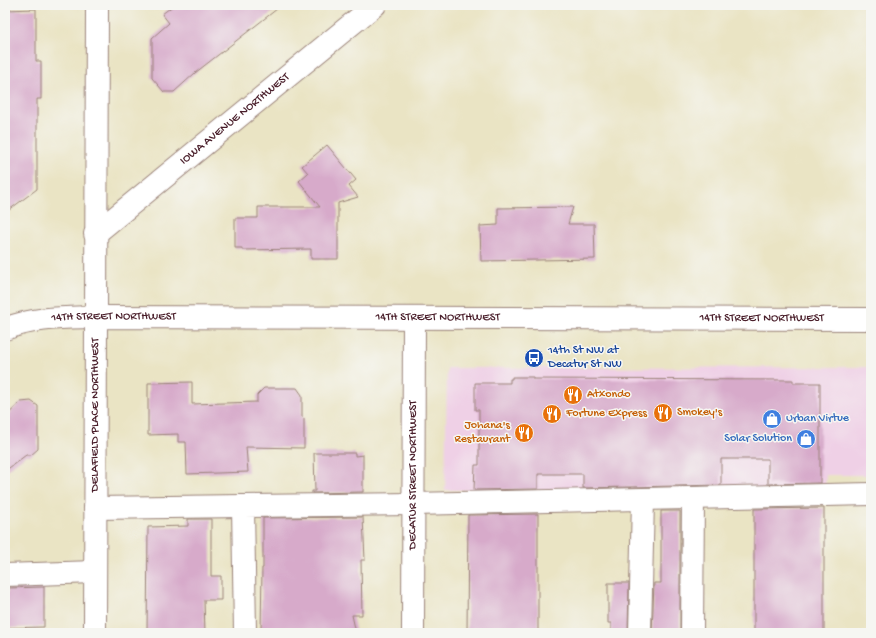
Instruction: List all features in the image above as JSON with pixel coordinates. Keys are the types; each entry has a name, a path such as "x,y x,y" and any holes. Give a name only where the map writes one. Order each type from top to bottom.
{"street":[{"name":"DELAFIELD PLACE NORTHWEST","path":"95,633 95,234 97,5"},
{"name":"IOWA AVENUE NORTHWEST","path":"95,234 374,5"},
{"name":"14TH STREET NORTHWEST","path":"5,329 21,322 96,317 871,318"},
{"name":"DECATUR STREET NORTHWEST","path":"413,633 414,318"},
{"path":"95,508 413,504 871,494"},
{"path":"692,633 693,498"},
{"path":"640,633 642,499"},
{"path":"243,506 245,633"},
{"path":"5,575 95,572"}],"shaded area":[{"path":"871,367 871,475 826,475 825,490 445,490 447,368"}],"building":[{"path":"174,5 282,5 195,73 174,92 164,92 152,78 152,38 169,23 162,14"},
{"path":"36,9 36,61 41,61 41,99 37,99 37,189 5,213 5,10"},
{"path":"327,145 356,180 349,186 358,197 338,203 338,259 311,259 311,249 242,250 242,248 235,248 235,218 258,218 258,207 320,207 299,181 308,173 302,166"},
{"path":"573,207 568,224 594,224 595,259 481,261 480,226 498,225 498,208"},
{"path":"512,377 533,377 533,379 793,380 793,383 820,383 820,483 768,484 768,459 721,459 721,485 583,488 583,474 538,474 538,489 474,490 475,465 479,465 479,410 475,410 475,383 510,383 510,379 512,379"},
{"path":"192,382 192,404 257,402 257,395 264,388 297,388 302,395 304,448 246,447 248,472 187,474 186,442 178,442 178,434 148,435 148,383"},
{"path":"31,401 38,406 38,449 31,455 26,455 5,471 5,417 21,402"},
{"path":"314,453 355,453 355,456 363,455 363,492 312,493 312,491 315,491"},
{"path":"824,508 824,633 754,633 754,509"},
{"path":"661,511 680,511 680,633 652,633 654,583 661,583"},
{"path":"538,514 538,633 467,633 468,515"},
{"path":"363,517 365,560 361,560 362,615 352,615 356,633 261,631 263,518"},
{"path":"188,519 211,519 211,576 221,576 221,600 204,600 205,633 147,633 148,527 188,526"},
{"path":"608,583 629,583 628,633 611,633 611,623 608,623"},
{"path":"44,587 44,627 5,628 5,593 7,593 8,588"}],"place":[{"name":"14th St NW at Decatur St NW","path":"534,358"},
{"name":"Atxondo","path":"573,395"},
{"name":"Smokey's","path":"663,413"},
{"name":"Fortune Express","path":"552,414"},
{"name":"Urban Virtue","path":"772,419"},
{"name":"Johana's Restaurant","path":"524,433"},
{"name":"Solar Solution","path":"806,439"}]}
